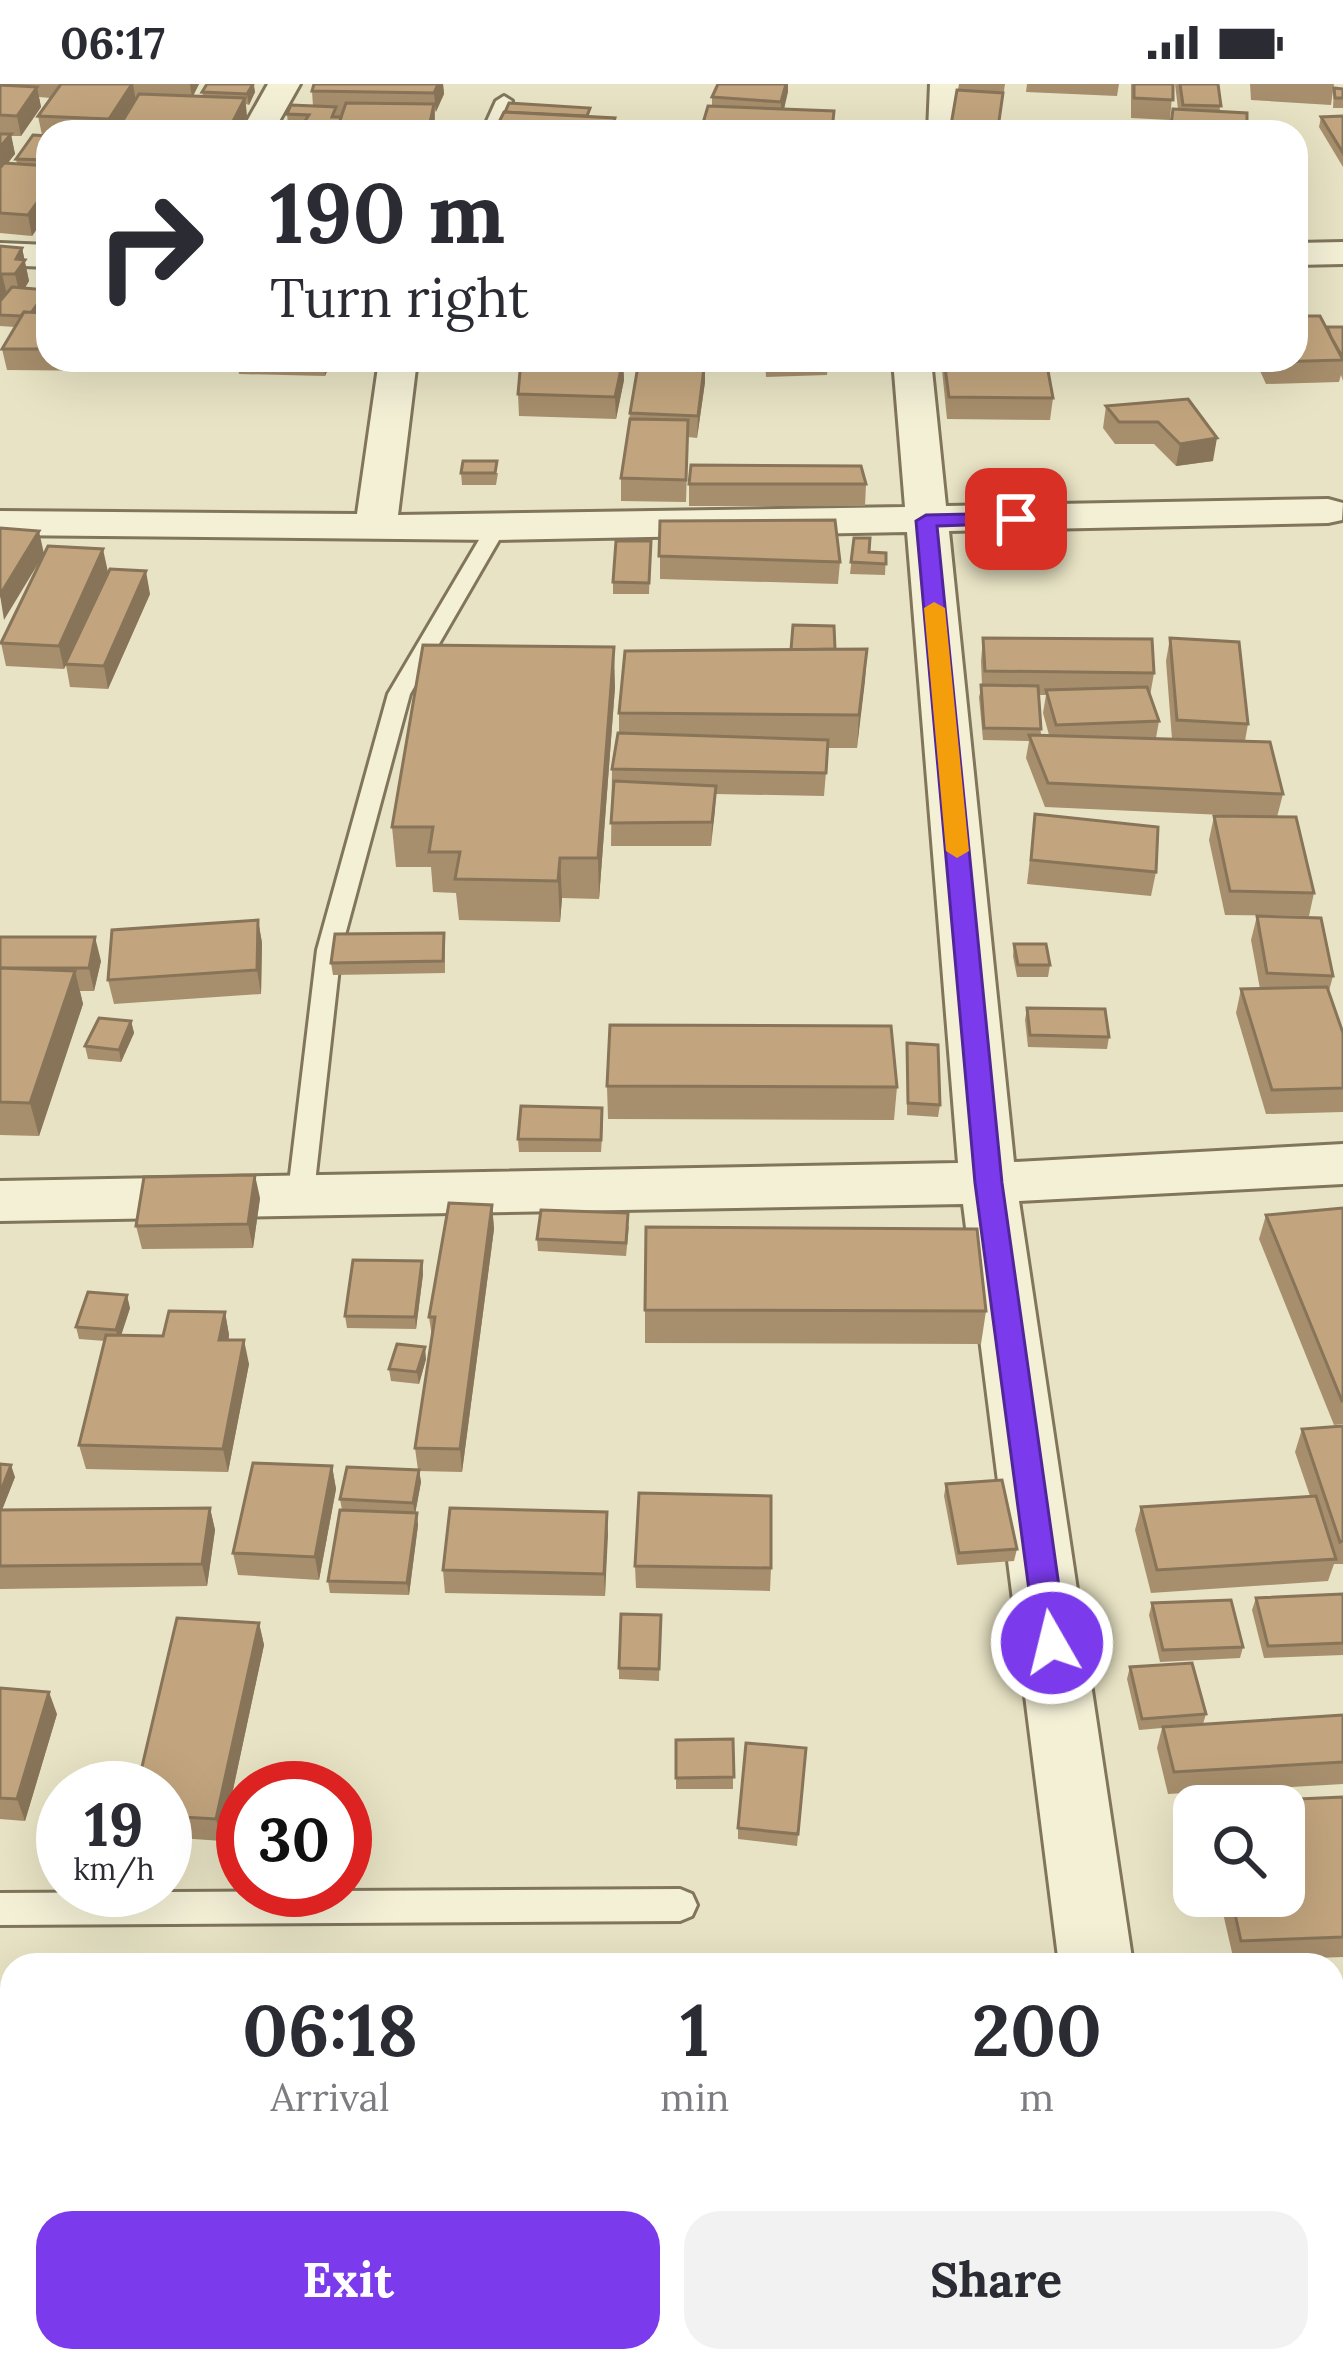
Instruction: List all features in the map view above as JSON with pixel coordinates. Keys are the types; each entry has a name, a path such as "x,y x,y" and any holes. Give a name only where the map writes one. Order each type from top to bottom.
{"street":[{"path":"264,120 284,84"},
{"path":"944,120 946,84"},
{"path":"1308,254 1343,253"},
{"path":"0,254 36,256"},
{"path":"376,526 396,372"},
{"path":"913,372 988,1183 1094,1953"},
{"path":"0,523 496,528 1328,511"},
{"path":"0,1201 988,1183 1343,1164"}],"lane":[{"path":"495,120 504,101"},
{"path":"301,1192 329,950 400,694 496,528"},
{"path":"0,1909 680,1905"}],"building":[{"path":"61,84 132,84 109,119 38,116"},
{"path":"207,84 253,84 247,94 202,92"},
{"path":"314,84 438,84 434,93 312,91"},
{"path":"718,84 786,84 781,102 712,97"},
{"path":"1134,84 1173,84 1173,100 1134,98"},
{"path":"1180,84 1218,84 1221,106 1183,105"},
{"path":"0,85 37,87 17,116 0,115"},
{"path":"957,90 1003,93 999,120 952,120"},
{"path":"139,94 245,98 234,120 123,120"},
{"path":"346,103 434,104 431,120 340,120"},
{"path":"509,103 590,108 587,116 505,112"},
{"path":"291,105 336,107 332,117 341,117 306,120 309,115 287,114"},
{"path":"708,106 834,111 833,120 704,120"},
{"path":"1173,109 1247,113 1247,120 1172,120"},
{"path":"504,112 615,118 614,120 500,120"},
{"path":"1343,116 1343,153 1321,117"},
{"path":"33,135 36,135 36,160 16,159"},
{"path":"4,163 36,165 36,204 28,215 0,213"},
{"path":"0,246 22,248 16,259 25,260 15,274 0,277"},
{"path":"12,287 36,289 31,313 0,315 0,301"},
{"path":"24,312 36,312 36,349 2,349"},
{"path":"1308,316 1320,316 1343,360 1308,361"},
{"path":"1327,327 1343,327 1343,358 1331,337"},
{"path":"520,372 620,372 615,397 518,394"},
{"path":"637,372 704,372 698,416 630,413"},
{"path":"946,372 1048,372 1053,398 949,397"},
{"path":"1188,399 1217,438 1180,444 1158,422 1119,422 1106,406"},
{"path":"630,419 688,420 686,480 621,478"},
{"path":"463,461 497,461 495,473 461,473"},
{"path":"691,465 861,466 866,484 689,484"},
{"path":"835,520 840,562 659,556 660,521"},
{"path":"0,528 39,531 0,595"},
{"path":"854,538 870,538 869,552 886,553 886,564 851,562"},
{"path":"616,541 651,541 649,583 613,582"},
{"path":"48,546 103,549 59,646 1,643"},
{"path":"110,569 146,571 104,666 65,664"},
{"path":"793,625 834,626 835,649 791,650"},
{"path":"983,638 1152,639 1154,673 985,671"},
{"path":"1170,638 1239,642 1248,724 1177,720"},
{"path":"423,645 614,647 598,858 560,858 558,881 455,879 460,852 429,852 433,827 392,827"},
{"path":"867,649 859,715 619,713 625,651"},
{"path":"981,685 1038,686 1041,729 984,728"},
{"path":"1147,687 1159,721 1056,725 1046,690"},
{"path":"618,733 828,740 826,773 612,769"},
{"path":"1029,735 1270,742 1283,794 1048,783"},
{"path":"614,781 716,786 712,822 611,823"},
{"path":"1035,814 1158,827 1156,872 1031,860"},
{"path":"1214,816 1296,817 1314,893 1230,891"},
{"path":"1257,916 1321,918 1333,976 1267,973"},
{"path":"258,920 257,970 108,980 112,930"},
{"path":"444,933 443,961 331,963 335,934"},
{"path":"0,937 95,937 89,968 0,968"},
{"path":"1014,944 1046,944 1050,965 1018,965"},
{"path":"0,968 75,971 30,1103 0,1102"},
{"path":"1327,987 1343,1033 1343,1088 1272,1090 1241,989"},
{"path":"1027,1008 1105,1009 1109,1037 1030,1035"},
{"path":"99,1018 131,1021 119,1050 85,1046"},
{"path":"610,1025 891,1026 897,1087 607,1086"},
{"path":"907,1043 938,1045 940,1105 908,1103"},
{"path":"521,1106 602,1108 601,1140 518,1139"},
{"path":"255,1175 248,1224 136,1226 144,1177"},
{"path":"449,1203 492,1205 460,1449 415,1448 435,1317 429,1317"},
{"path":"1343,1208 1343,1401 1342,1401 1266,1215"},
{"path":"541,1210 628,1213 626,1243 537,1239"},
{"path":"646,1227 977,1229 986,1311 645,1310"},
{"path":"353,1260 422,1261 415,1317 345,1316"},
{"path":"88,1292 127,1295 116,1330 76,1327"},
{"path":"169,1311 225,1312 219,1340 244,1340 223,1449 79,1445 106,1335 163,1336"},
{"path":"397,1344 425,1347 417,1372 389,1369"},
{"path":"1343,1426 1343,1541 1340,1542 1302,1429"},
{"path":"253,1463 332,1466 315,1557 233,1553"},
{"path":"0,1464 11,1465 0,1493"},
{"path":"347,1467 419,1470 413,1503 340,1499"},
{"path":"1002,1480 1017,1549 959,1553 946,1484"},
{"path":"639,1493 771,1496 771,1568 635,1566"},
{"path":"1316,1496 1336,1559 1157,1570 1141,1507"},
{"path":"210,1508 202,1564 0,1566 0,1510"},
{"path":"450,1508 607,1512 604,1574 443,1570"},
{"path":"340,1510 417,1513 407,1583 328,1581"},
{"path":"1343,1594 1343,1643 1268,1646 1256,1598"},
{"path":"1231,1600 1243,1647 1163,1650 1152,1603"},
{"path":"621,1614 661,1615 659,1669 619,1668"},
{"path":"177,1618 259,1623 229,1761 216,1761 216,1819 192,1818 192,1761 143,1761"},
{"path":"1192,1663 1206,1714 1142,1719 1130,1667"},
{"path":"0,1688 49,1692 17,1799 0,1798"},
{"path":"1343,1715 1343,1762 1174,1772 1163,1727"},
{"path":"733,1739 734,1777 676,1778 676,1740"},
{"path":"746,1743 806,1748 798,1834 738,1828"},
{"path":"1343,1797 1343,1937 1241,1941 1236,1917 1305,1917 1305,1799"}],"slow traffic":[{"path":"934,608 957,851"}],"route":[{"path":"1016,519 926,521 988,1183 1052,1643"}]}
